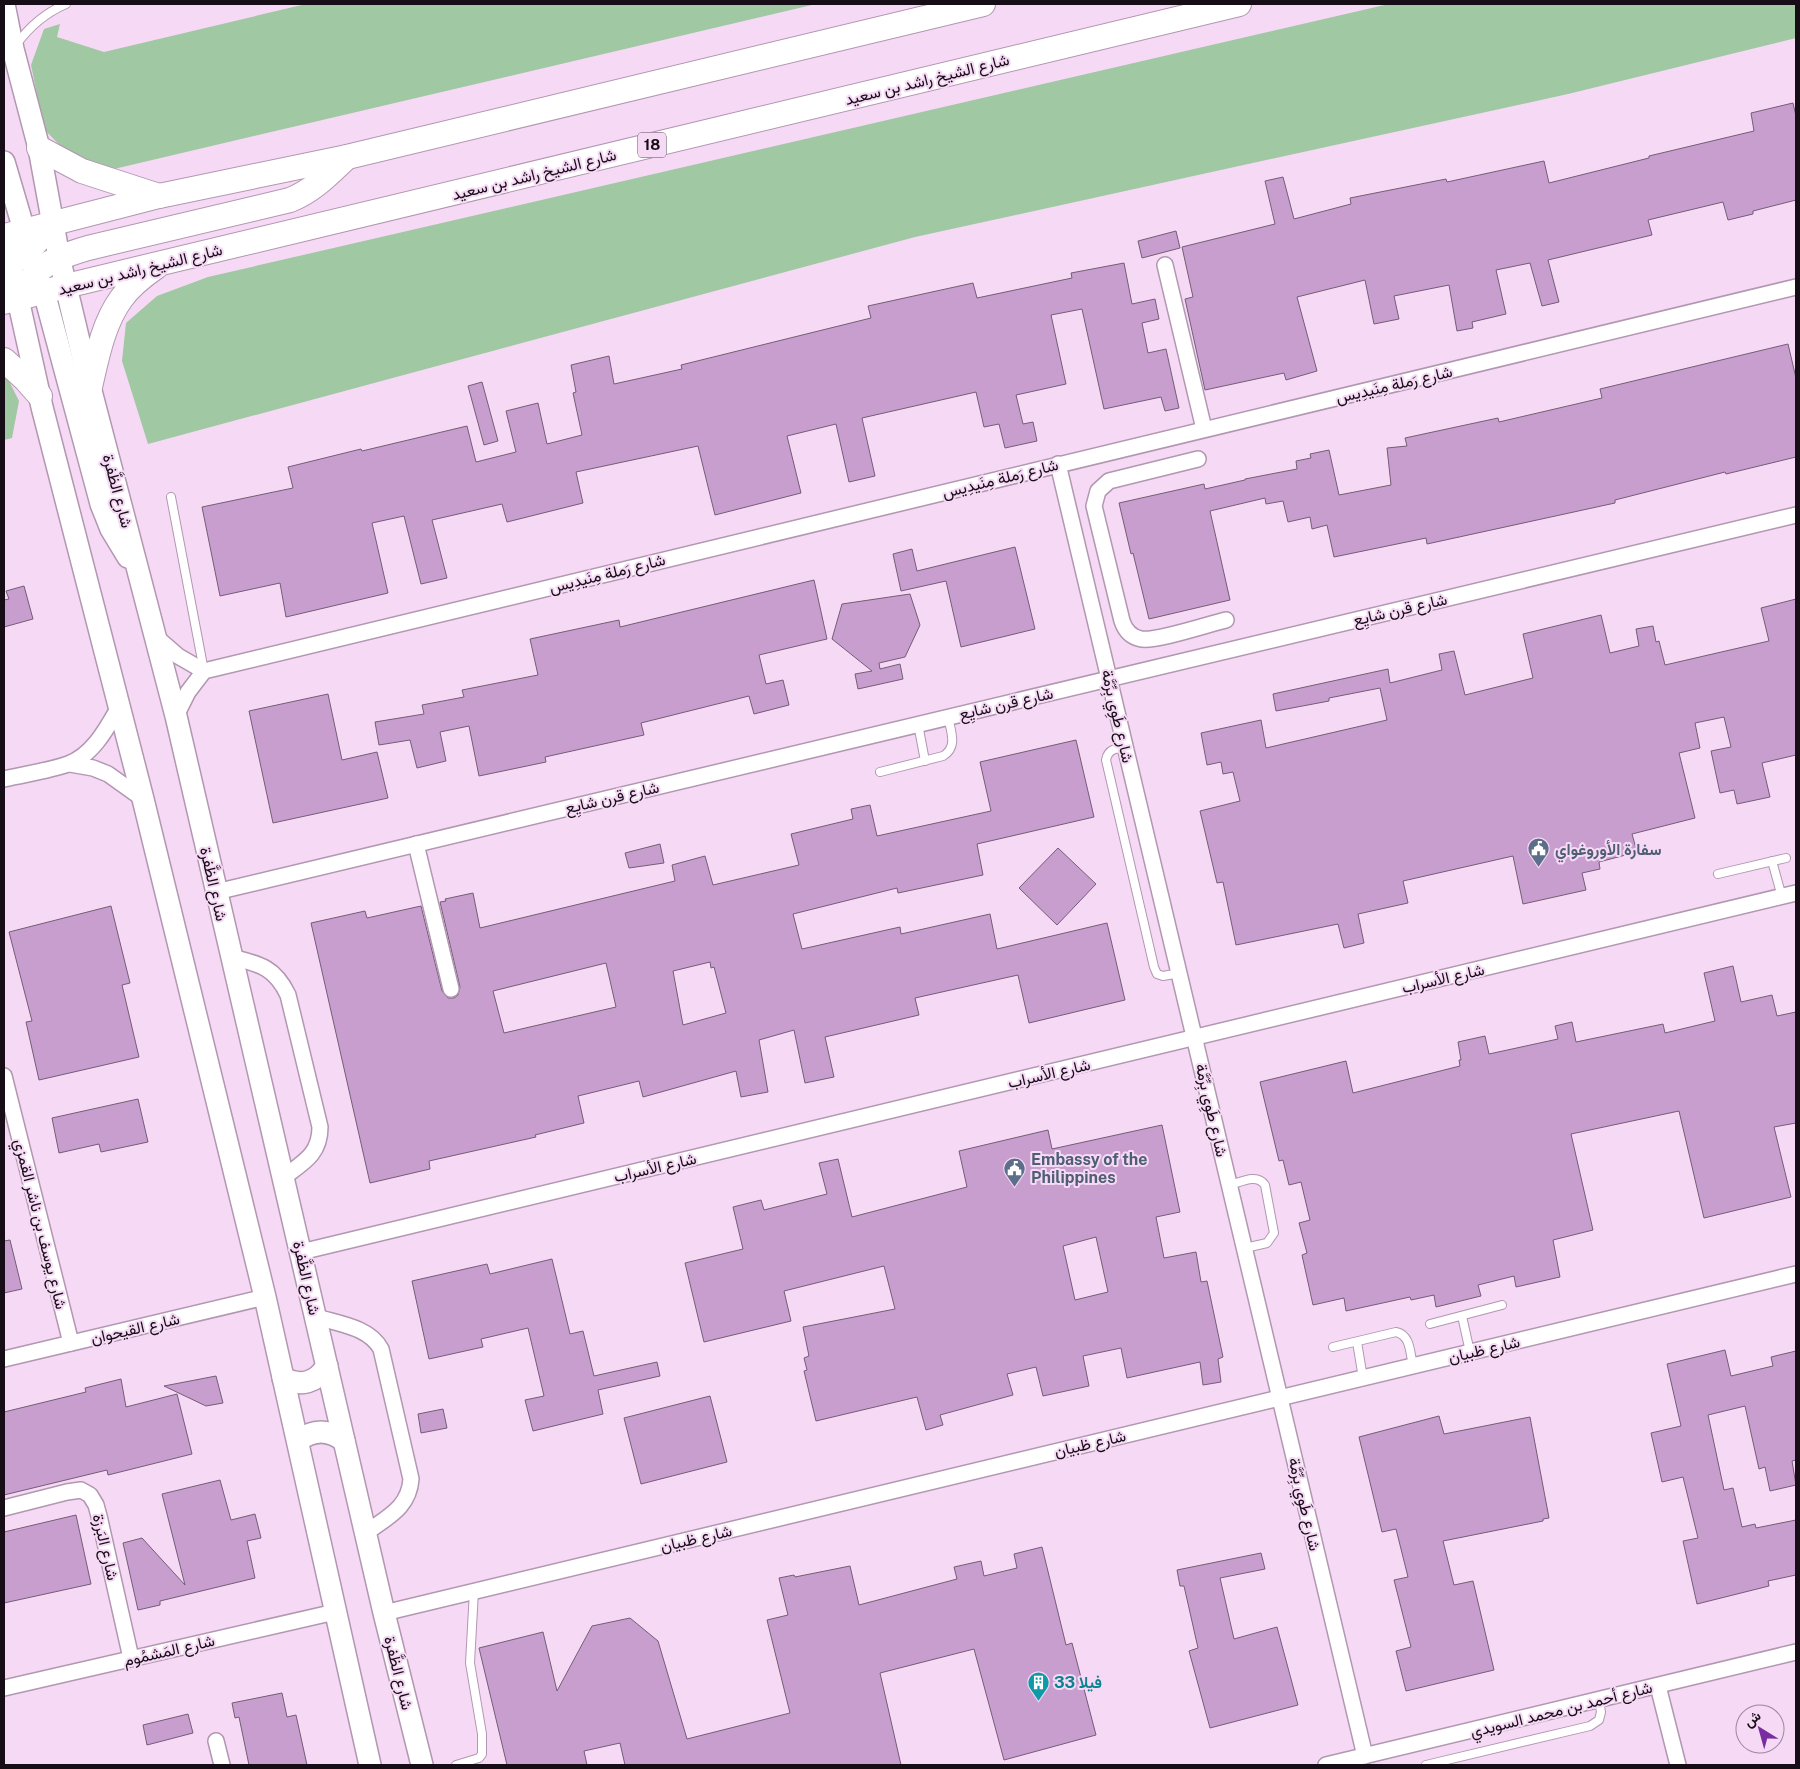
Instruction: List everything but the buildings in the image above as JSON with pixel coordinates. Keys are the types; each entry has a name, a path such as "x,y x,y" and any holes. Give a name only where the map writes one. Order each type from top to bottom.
{"main road":[{"name":"شارع الظَّفرة","path":"4,4 13,49 39,148 53,222 27,257 10,301 40,396 143,799 266,1297 370,1765"},
{"name":"شارع الشيخ راشد بن سعيد","path":"10,301 27,257 53,222 159,196 348,157 983,4"},
{"name":"شارع الشيخ راشد بن سعيد","path":"27,257 160,264 1239,4"},
{"path":"39,148 82,172 159,196"},
{"path":"27,257 88,248 290,200 303,195 315,187 348,157"},
{"path":"4,162 27,257 100,504 115,536 139,573"},
{"name":"شارع الظَّفرة","path":"27,257 90,386 139,573 176,716 302,1252 384,1613 422,1765"},
{"path":"90,386 98,352 113,312 122,297 132,286 160,264"},
{"path":"4,360 40,396"},
{"path":"283,1378 291,1382 307,1382 316,1379 327,1366"},
{"path":"298,1441 304,1436 321,1431 338,1436 344,1441"}],"street":[{"path":"1165,265 1204,429"},
{"name":"شارع رَملة مِنَيدِيس","path":"204,671 1796,287"},
{"path":"1198,459 1115,478 1103,486 1095,498 1094,506 1124,628 1135,637 1149,640 1226,620"},
{"name":"شارع طَوِي بِرِّمَّة","path":"1058,464 1365,1756"},
{"name":"شارع قرن شايِع","path":"216,892 1796,515"},
{"path":"1083,569 1108,562"},
{"path":"155,636 178,656 204,671 188,692 176,716"},
{"path":"4,780 70,764 98,740 119,707"},
{"path":"70,764 93,768 108,774 143,799"},
{"path":"416,844 451,990"},
{"name":"شارع الأسراب","path":"302,1252 1789,895"},
{"path":"232,957 262,965 277,977 283,985 288,995 320,1127 318,1145 313,1153 284,1177"},
{"name":"شارع يوسف بن ناشر القمزي","path":"4,1076 71,1343"},
{"name":"شارع ظبيان","path":"384,1613 1796,1274"},
{"name":"شارع القيحوان","path":"4,1359 266,1297"},
{"path":"316,1317 365,1332 377,1342 381,1349 407,1460 411,1479 408,1497 396,1510 366,1533"},
{"name":"شارع البَرزة","path":"4,1508 67,1492 81,1490 90,1495 100,1516 131,1658"},
{"name":"شارع المَشمُوم","path":"4,1688 336,1612"},
{"name":"شارع أحمد بن محمد السويدي","path":"1326,1765 1796,1652"},
{"path":"1658,1686 1678,1765"},
{"path":"216,1741 222,1765"}],"lane":[{"path":"13,49 25,32 40,19 66,4"},
{"path":"171,497 204,671"},
{"path":"880,772 943,756 951,749 953,738 948,717"},
{"path":"918,724 926,760"},
{"path":"1126,748 1112,750 1106,760 1154,968 1157,974 1163,976 1180,973"},
{"path":"1718,874 1786,858"},
{"path":"1772,861 1789,895"},
{"path":"1230,1185 1254,1178 1262,1181 1265,1185 1274,1233 1267,1243 1245,1248"},
{"path":"1430,1324 1502,1305"},
{"path":"1462,1316 1470,1352"},
{"path":"1334,1347 1396,1332 1400,1333 1407,1340 1413,1366"},
{"path":"1357,1342 1363,1378"},
{"path":"456,1765 479,1758 482,1756 483,1749 470,1663 474,1591"},
{"path":"1426,1765 1590,1726 1595,1724 1600,1716 1599,1700"}],"green space":[{"path":"306,4 816,4 114,169 70,156 44,129 31,65 44,29 60,24 57,37 104,52"},
{"path":"1389,4 1796,4 1796,38 1568,94 915,237 148,444 122,361 126,323 157,296 208,277"},
{"path":"4,371 19,401 12,438 4,440"}],"place":[{"name":"سفارة الأوروغواي","path":"1539,868"},
{"name":"Embassy of the Philippines","path":"1015,1187"},
{"name":"فيلا 33","path":"1038,1701"}]}
